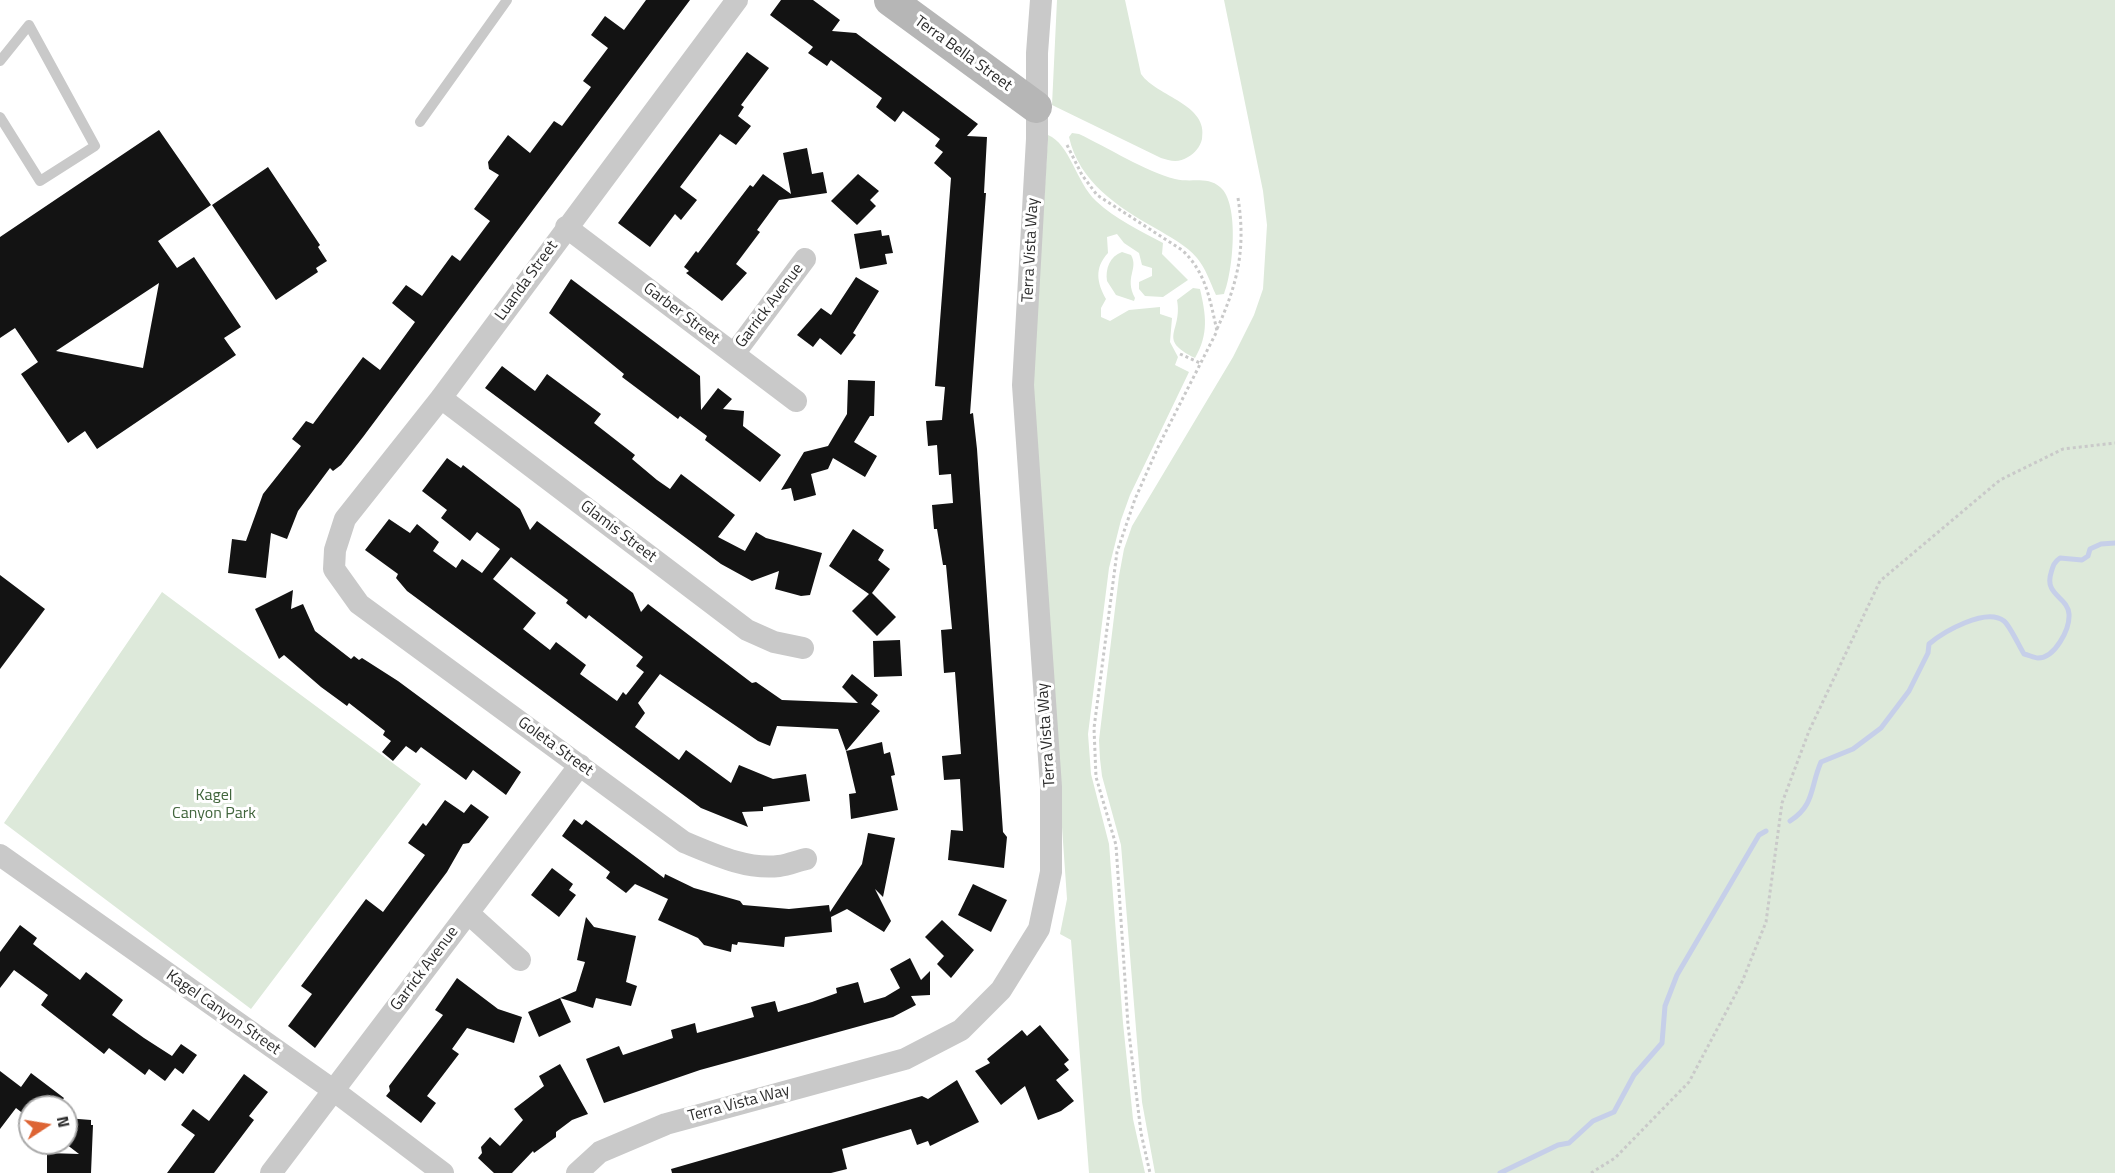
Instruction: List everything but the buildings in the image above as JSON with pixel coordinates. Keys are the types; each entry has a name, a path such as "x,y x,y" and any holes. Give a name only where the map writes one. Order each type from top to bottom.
{"street":[{"name":"Luanda Street","path":"334,569 335,550 345,519 441,398 566,226 737,0"},
{"name":"Terra Bella Street","path":"890,0 1036,107"},
{"name":"Terra Vista Way","path":"577,1173 600,1152 666,1124 905,1059 961,1030 1000,990 1039,929 1051,872 1051,787 1023,385 1037,139 1036,107 1041,0"},
{"name":"Garber Street","path":"566,226 796,401"},
{"name":"Garrick Avenue","path":"734,354 805,259"},
{"name":"Glamis Street","path":"441,398 747,630 774,642 803,648"},
{"name":"Goleta Street","path":"334,569 343,586 359,604 684,842 718,856 757,866 779,866 806,859"},
{"name":"Garrick Avenue","path":"271,1173 580,765"},
{"name":"Kagel Canyon Street","path":"4,867 333,1090 443,1173"},
{"path":"468,913 520,960"}],"lane":[{"path":"420,122 507,0"},
{"path":"0,61 29,25 95,146 40,182 0,117"}],"path":[{"path":"1067,145 1082,175 1097,195 1182,250 1192,260 1205,281 1217,331"},
{"path":"1150,1173 1141,1133 1128,1025 1116,845 1096,777 1093,745 1117,552 1135,499 1159,444 1217,331 1234,291 1238,274 1242,228 1238,198"},
{"path":"1180,354 1200,364"},
{"path":"1591,1173 1614,1158 1689,1082 1742,982 1766,922 1782,803 1809,731 1880,581 2000,480 2063,449 2115,443"}],"green space":[{"path":"1057,0 1125,0 1141,74 1198,117 1202,127 1202,139 1193,154 1178,161 1161,158 1052,105"},
{"path":"1224,0 2115,0 2115,1173 1155,1173 1142,1102 1121,845 1102,776 1099,740 1119,576 1124,549 1132,526 1233,357 1254,315 1263,289 1267,225 1263,191"},
{"path":"1072,133 1079,134 1164,176 1210,182 1220,187 1230,207 1233,238 1230,270 1224,294 1216,295 1203,267 1188,249 1127,211 1102,192 1081,167 1069,137"},
{"path":"1048,135 1062,146 1083,184 1096,201 1120,219 1163,243 1162,254 1188,280 1163,297 1145,296 1139,289 1139,282 1152,276 1152,268 1142,265 1139,253 1124,243 1117,234 1107,237 1108,253 1101,264 1098,276 1106,299 1101,308 1101,317 1110,321 1129,310 1160,307 1160,314 1172,318 1170,342 1178,357 1175,365 1189,372 1130,495 1121,520 1109,568 1088,734 1091,774 1109,844 1133,1119 1145,1173 1089,1173 1071,940 1060,934 1067,899 1032,395"},
{"path":"1122,252 1131,255 1133,260 1131,284 1134,301 1116,295 1107,281 1109,264"},
{"path":"1193,288 1200,289 1205,324 1203,341 1195,358 1183,351 1174,340 1178,311 1177,300"},
{"name":"Kagel Canyon Park","path":"162,592 421,784 251,1009 4,823"}],"waterway":[{"path":"1790,821 1804,809 1808,802 1821,762 1853,749 1881,728 1909,691 1928,653 1929,644 1944,633 1965,623 1976,619 1996,617 2004,621 2024,654 2036,658 2044,657 2056,648 2069,620 2068,608 2051,586 2053,566 2060,558 2082,560 2088,556 2090,549 2101,544 2115,543"},
{"path":"1500,1173 1558,1145 1569,1143 1593,1121 1614,1112 1634,1075 1662,1043 1665,1006 1677,975 1759,835 1766,831"}]}
